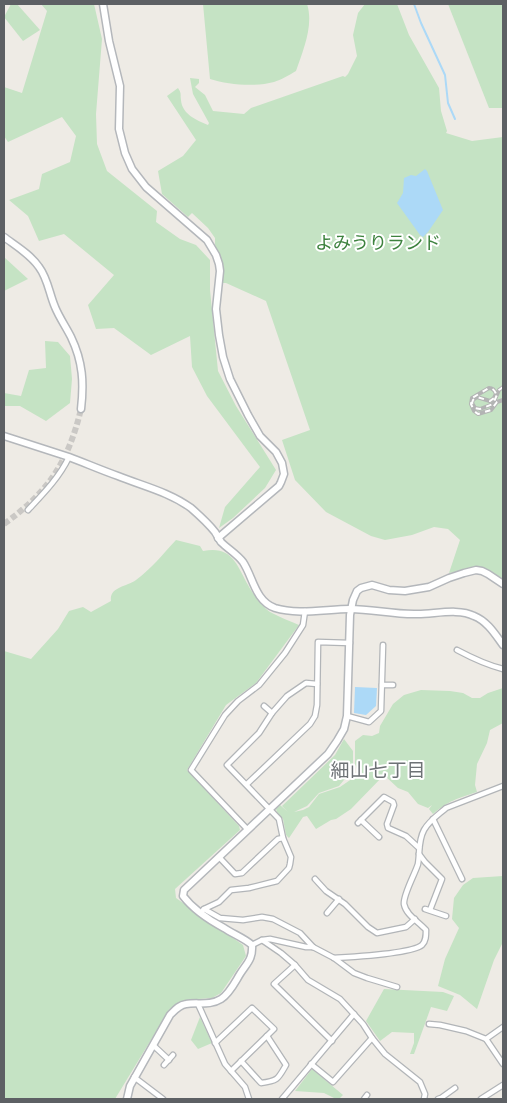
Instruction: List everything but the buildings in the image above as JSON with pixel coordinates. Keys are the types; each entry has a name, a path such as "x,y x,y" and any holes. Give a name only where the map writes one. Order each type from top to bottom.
{"street":[{"path":"103,4 109,41 120,82 119,130 126,157 134,173 146,187 204,237 214,249 220,267 216,309 226,368 248,416 260,436 276,452 284,468 283,478 279,486 218,538"},
{"path":"4,237 30,256 44,276 55,307 79,358 83,386 81,409"},
{"path":"4,436 69,457 169,495 182,502 201,517 218,538 236,553 243,562 256,591 268,605 275,608 305,611 351,609 411,614 467,612 483,620 503,645"},
{"path":"28,510 48,489 69,457"},
{"path":"252,946 221,927 183,896 184,890 328,754 338,741 344,729 347,716 351,609 355,594 366,586 405,592 429,587 449,578 476,570 488,574 503,584"},
{"path":"248,830 191,770 230,708 259,685 285,653 304,625 305,611"},
{"path":"247,784 310,724 315,716 317,705 318,642 350,643"},
{"path":"347,716 369,722 381,711 383,645"},
{"path":"458,650 490,666 503,669"},
{"path":"202,911 219,902 231,890 277,881 288,868 291,857 282,838 278,819 227,765 259,733 287,696 306,684 317,684"},
{"path":"382,685 393,685"},
{"path":"264,706 272,714"},
{"path":"334,958 392,953 420,946 424,943 426,930 410,915 404,906 404,899 417,865 421,838 425,829 446,808 503,786"},
{"path":"379,837 360,822 384,796 393,802 394,805 386,824 388,828 406,836 419,848"},
{"path":"433,819 462,879"},
{"path":"219,857 235,874 242,873 278,839 282,838"},
{"path":"419,854 442,879 428,910 446,916"},
{"path":"315,879 326,892 339,899 368,927 377,933 406,927 415,919"},
{"path":"327,913 339,899"},
{"path":"202,911 220,918 243,920 262,917 273,919 300,933 314,947 334,958 354,973 396,987"},
{"path":"252,946 262,940 270,939 314,947"},
{"path":"262,940 282,953 308,980 340,999 363,1024 385,1054 420,1082 425,1094 424,1099"},
{"path":"126,1099 134,1077 170,1015 177,1008 186,1004 211,1003 221,1000 249,960 252,946"},
{"path":"295,965 274,984 332,1041"},
{"path":"198,1004 225,1064 245,1087 249,1099"},
{"path":"216,1043 252,1008 274,1028 231,1071"},
{"path":"282,1099 354,1014"},
{"path":"429,1024 440,1024 486,1039 503,1064"},
{"path":"486,1039 503,1027"},
{"path":"241,1061 261,1083 273,1082 278,1079 286,1065 267,1036"},
{"path":"312,1064 333,1082 372,1038"},
{"path":"153,1045 169,1060"},
{"path":"164,1064 173,1055"},
{"path":"134,1077 163,1099"},
{"path":"481,1099 503,1085"},
{"path":"438,1099 455,1088"}],"green space":[{"path":"11,4 17,4 40,30 23,41 4,17"},
{"path":"41,4 94,4 102,39 96,114 97,144 107,171 157,211 156,222 180,239 196,245 210,260 210,290 218,371 236,406 276,470 265,488 233,518 219,528 225,507 260,467 207,396 192,367 190,336 151,355 114,328 96,329 88,305 114,275 64,234 39,241 28,216 9,200 39,189 42,174 70,162 76,136 62,117 8,142 4,136 4,87 22,93 47,11"},
{"path":"203,4 307,4 309,12 308,29 296,71 267,84 234,84 210,79"},
{"name":"よみうりランド","path":"365,4 397,4 409,35 439,88 441,111 446,133 472,141 503,137 503,580 481,567 449,573 460,540 448,529 434,527 412,535 385,540 371,536 326,512 295,480 282,440 310,430 266,301 223,283 215,238 208,228 192,213 188,217 162,194 158,171 183,156 196,140 167,96 178,88 182,105 187,113 194,119 208,125 209,123 193,94 190,78 199,79 199,83 195,87 205,95 213,111 244,114 251,108 343,76 345,77 357,56 353,35 358,13"},
{"path":"448,4 503,4 503,108 489,108"},
{"path":"4,257 28,279 4,291"},
{"path":"45,341 58,342 70,356 72,379 70,403 46,421 20,406 4,406 4,393 21,396 29,370 46,368"},
{"path":"176,540 200,546 203,551 221,551 227,554 237,564 252,592 270,612 299,625 256,683 226,705 187,770 239,826 240,830 175,889 176,898 243,945 246,956 221,993 212,998 185,1000 173,1008 160,1025 115,1099 4,1099 4,651 31,659 58,629 69,611 83,607 91,612 111,601 111,596 115,590 141,576"},
{"path":"503,688 503,723 490,730 487,743 477,764 475,785 477,792 453,800 433,814 429,809 432,805 428,808 418,804 408,792 398,788 384,775 351,809 336,819 316,829 307,816 303,817 289,838 286,835 283,819 276,809 280,805 288,812 282,806 335,755 344,739 353,751 353,769 339,786 319,793 307,806 294,812 309,807 319,794 340,787 359,774 355,764 355,741 363,735 372,736 379,733 380,726 393,704 404,695 421,690 450,691 463,693 472,698 480,698"},
{"path":"503,876 503,942 494,960 477,1009 460,995 438,986 445,959 459,928 452,919 454,898 463,885 473,878"},
{"path":"384,989 443,992 454,996 447,1011 431,1007 414,1054 410,1054 414,1043 414,1033 392,1032 380,1041 366,1021"},
{"path":"200,1017 212,1043 198,1049 191,1040"},
{"path":"312,1069 343,1095 336,1099 324,1093 295,1091"}],"water":[{"path":"425,169 443,210 423,237 397,203 403,193 404,178 411,175 416,176"},
{"path":"355,687 377,688 376,706 366,715 354,713"}],"waterway":[{"path":"414,4 445,75 448,103 455,119"}],"tunnel":[{"path":"4,524 33,500 54,475 70,445 81,409"}],"railway":[{"path":"503,387 499,390 493,404 480,409 475,408 472,403 477,397 490,401 494,398 496,394 493,389 489,388 472,398 471,404 474,411 478,414 491,410 497,402 503,400"}],"district":[{"name":"細山七丁目","path":"378,770"}]}
